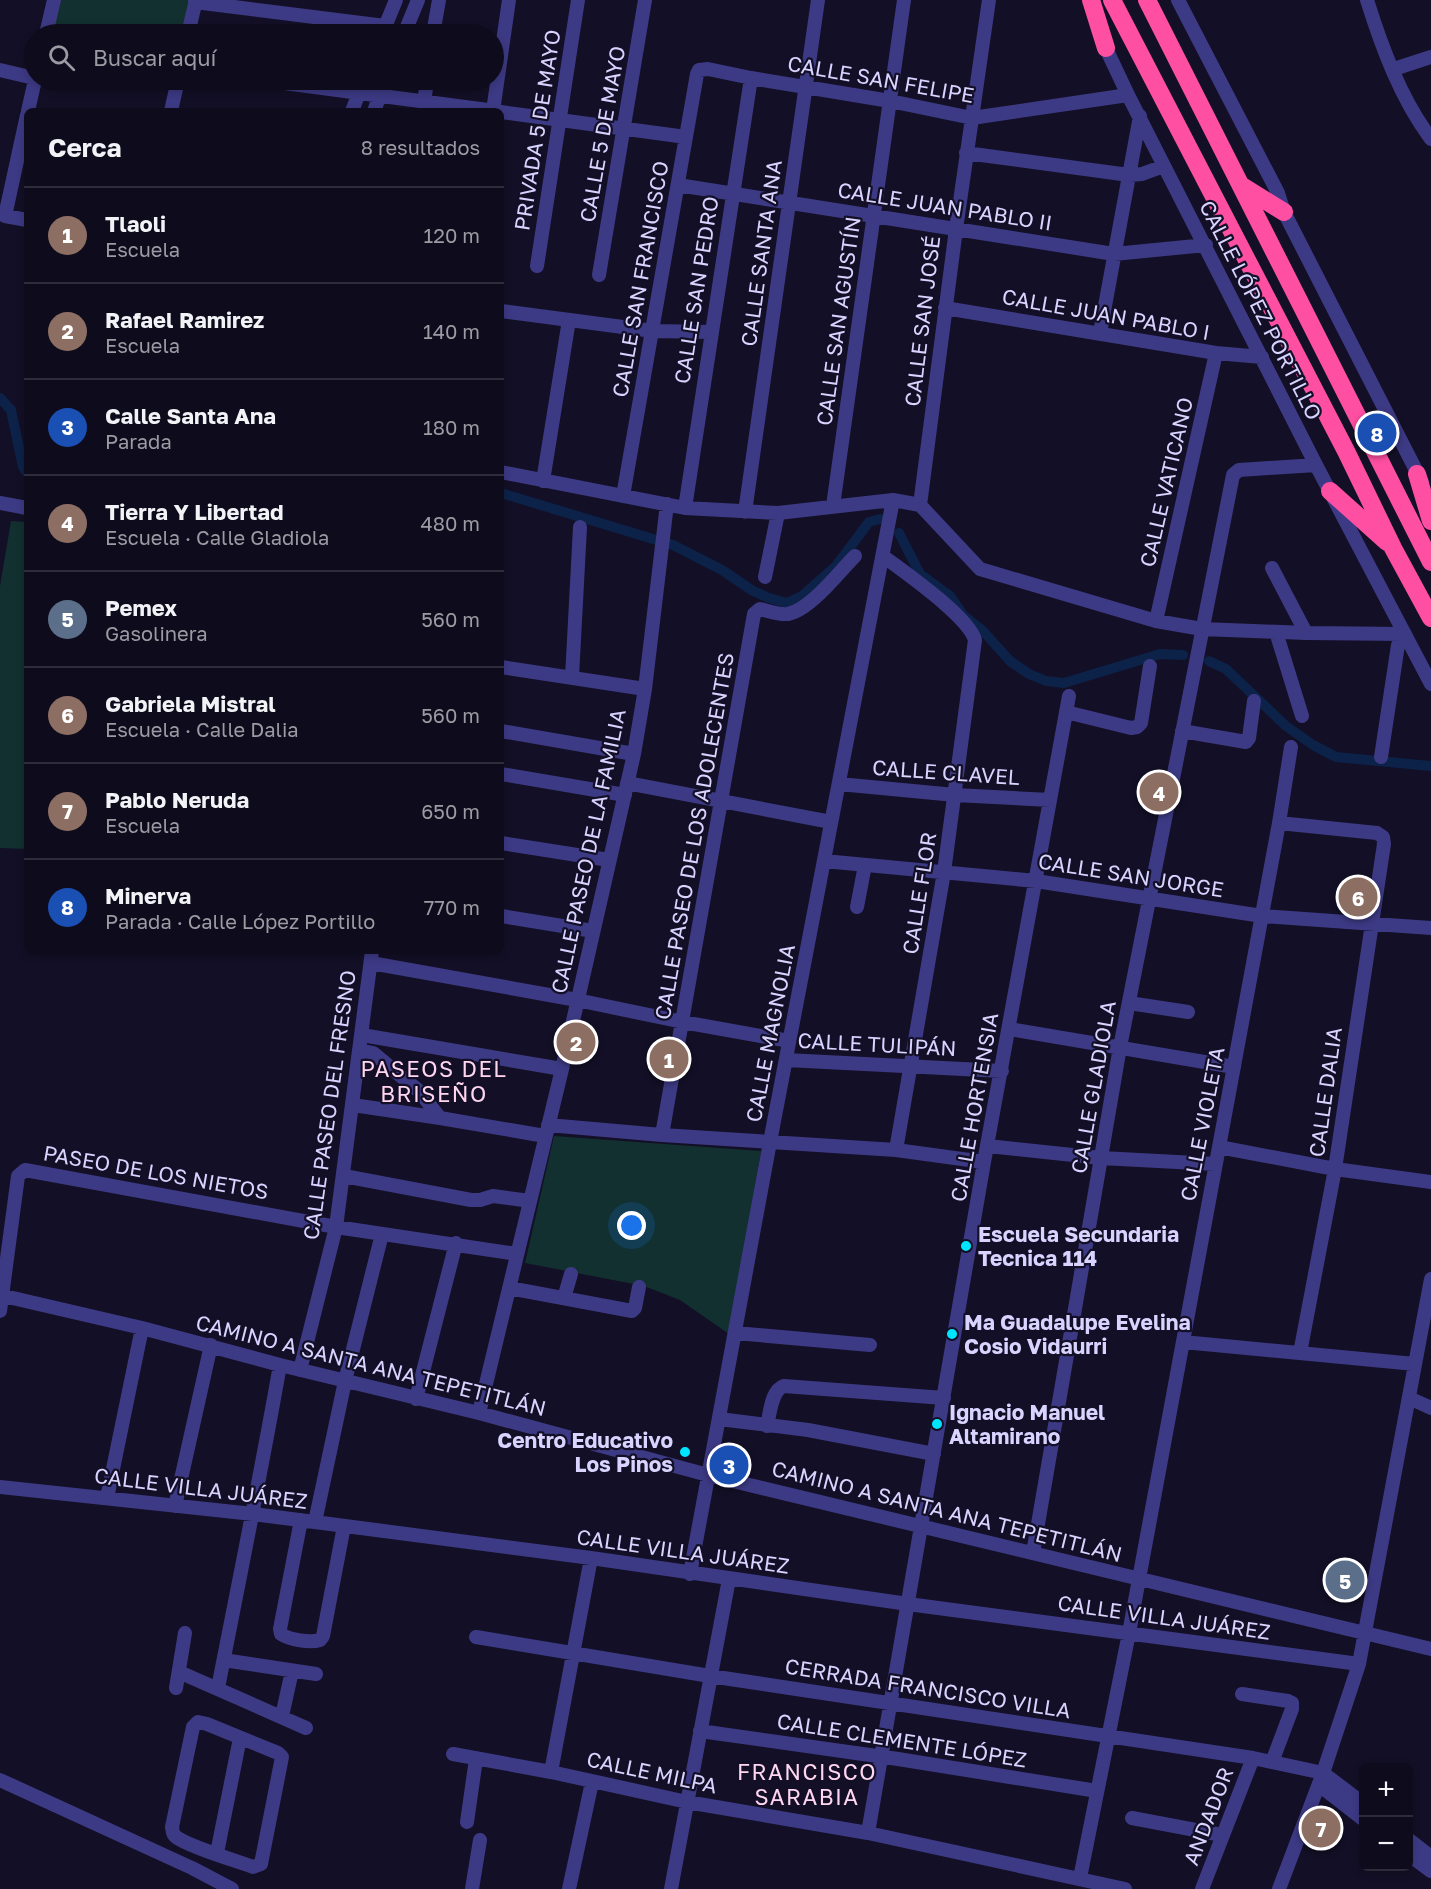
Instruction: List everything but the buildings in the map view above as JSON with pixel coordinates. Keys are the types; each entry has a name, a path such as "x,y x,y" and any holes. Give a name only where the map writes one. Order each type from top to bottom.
{"highway":[{"path":"1091,0 1106,48"},
{"path":"1112,0 1431,618"},
{"path":"1147,0 1431,562"},
{"path":"1242,186 1284,212"},
{"path":"1377,455 1393,472 1431,542"},
{"path":"1417,474 1431,521"},
{"path":"1330,491 1393,548"}],"street":[{"path":"48,24 54,0"},
{"path":"386,24 396,0"},
{"path":"408,24 418,0"},
{"path":"435,24 439,0"},
{"path":"504,37 509,0"},
{"name":"PRIVADA 5 DE MAYO","path":"537,266 578,0"},
{"name":"CALLE 5 DE MAYO","path":"599,275 645,0"},
{"name":"CALLE SANTA ANA","path":"745,512 818,0"},
{"name":"CALLE SAN AGUSTÍN","path":"833,506 904,0"},
{"name":"CALLE SAN JOSÉ","path":"920,505 966,153 989,0"},
{"name":"CALLE LÓPEZ PORTILLO","path":"1084,0 1164,166 1316,465 1431,684"},
{"path":"1178,0 1431,498"},
{"path":"1367,0 1376,29 1410,107 1431,139"},
{"path":"190,24 195,1 345,24"},
{"path":"1394,69 1431,57"},
{"name":"CALLE SAN FELIPE","path":"699,70 708,69 890,101 972,118 1128,95"},
{"path":"0,70 24,76"},
{"name":"CALLE SAN FRANCISCO","path":"623,496 699,70"},
{"name":"CALLE SAN PEDRO","path":"685,508 751,78"},
{"path":"28,108 32,90"},
{"path":"172,108 176,90"},
{"path":"353,108 360,90"},
{"path":"370,90 380,95 423,106 451,108"},
{"path":"375,108 382,90"},
{"path":"423,106 425,90"},
{"path":"494,108 497,90"},
{"path":"504,112 686,137"},
{"path":"1100,333 1140,116"},
{"path":"24,127 5,216 24,219"},
{"path":"966,153 1129,176 1164,166"},
{"name":"CALLE JUAN PABLO II","path":"678,186 1114,254 1206,245"},
{"name":"CALLE JUAN PABLO I","path":"945,308 1216,353 1262,357"},
{"path":"504,311 653,331 711,332"},
{"path":"543,481 569,320"},
{"name":"CALLE VATICANO","path":"1156,621 1216,353"},
{"name":"CALLE GLADIOLA","path":"1033,1553 1120,1047 1235,472 1316,465"},
{"path":"504,473 685,508 778,513 893,500 920,505 980,569 1156,621 1202,629 1405,635"},
{"name":"CALLE MAGNOLIA","path":"690,1574 893,500"},
{"path":"0,503 24,507"},
{"name":"CALLE PASEO DE LA FAMILIA","path":"479,1413 562,1069 634,754 645,689 667,504"},
{"path":"765,577 778,513"},
{"path":"572,677 580,527"},
{"name":"CALLE PASEO DE LOS ADOLECENTES","path":"662,1135 723,802 754,614 760,609 790,614 806,606 855,556"},
{"name":"CALLE FLOR","path":"883,556 945,604 972,633 975,640 956,795 896,1150"},
{"path":"1272,568 1306,633"},
{"path":"1276,632 1302,716"},
{"path":"1381,757 1398,645 1405,635"},
{"path":"1066,712 1137,728 1141,723 1150,666"},
{"path":"504,667 645,689"},
{"name":"CALLE HORTENSIA","path":"868,1833 984,1162 1069,696"},
{"path":"1182,731 1247,741 1254,701"},
{"path":"504,732 634,754"},
{"name":"CALLE VIOLETA","path":"1080,1878 1139,1580 1279,823 1291,747"},
{"path":"504,774 723,802 831,822"},
{"name":"CALLE CLAVEL","path":"839,784 956,795 1050,800"},
{"name":"CALLE DALIA","path":"1279,823 1377,833 1383,837 1384,844 1335,1169 1300,1353"},
{"path":"504,844 609,861"},
{"name":"CALLE SAN JORGE","path":"824,861 1036,881 1262,916 1431,928"},
{"path":"857,907 865,865"},
{"path":"504,916 593,931"},
{"name":"CALLE TULIPÁN","path":"371,957 683,1022 789,1041"},
{"name":"CALLE PASEO DEL FRESNO","path":"300,1370 336,1227 371,957"},
{"path":"1129,1003 1188,1012"},
{"path":"1009,1029 1234,1067"},
{"path":"362,1035 562,1069"},
{"path":"359,1050 373,1053 419,1091 440,1118"},
{"name":"CALLE TULIPÁN","path":"786,1060 1002,1071"},
{"path":"353,1106 547,1130 896,1150 984,1162"},
{"path":"988,1146 1101,1158 1215,1164"},
{"path":"1219,1147 1335,1169 1431,1182"},
{"name":"PASEO DE LOS NIETOS","path":"1,1296 18,1176 25,1170 336,1227"},
{"path":"344,1176 471,1200 493,1196 530,1202"},
{"path":"336,1227 456,1243 517,1254"},
{"path":"315,1522 345,1381 381,1234"},
{"path":"416,1398 456,1243"},
{"path":"564,1298 571,1274"},
{"path":"1279,1889 1321,1779 1359,1664 1415,1364 1428,1311 1431,1279"},
{"path":"509,1288 632,1311 635,1308 639,1287"},
{"path":"0,1311 1,1296"},
{"name":"CAMINO A SANTA ANA TEPETITLÁN","path":"1,1296 211,1345 280,1365 479,1413 708,1475 1431,1649"},
{"path":"107,1498 142,1328"},
{"path":"735,1333 870,1345"},
{"path":"1183,1342 1415,1364"},
{"path":"176,1506 211,1345"},
{"path":"218,1688 280,1365"},
{"path":"767,1426 775,1392 784,1386 944,1398"},
{"path":"1409,1398 1431,1408"},
{"path":"719,1419 808,1430 934,1455"},
{"name":"CALLE VILLA JUÁREZ","path":"0,1487 301,1520 1359,1664"},
{"path":"301,1520 280,1629 281,1634 286,1637 315,1641 320,1640 323,1636 344,1526"},
{"path":"550,1772 591,1558"},
{"path":"672,1889 729,1579"},
{"path":"176,1688 185,1633"},
{"name":"CERRADA FRANCISCO VILLA","path":"476,1637 710,1676 1252,1758 1272,1762 1321,1779 1359,1801"},
{"path":"224,1658 316,1674"},
{"path":"179,1671 306,1728"},
{"path":"282,1716 292,1671"},
{"path":"1242,1694 1292,1703 1272,1762"},
{"path":"202,1722 240,1738 278,1753 282,1757 261,1863 253,1867 192,1845 176,1837 172,1827 194,1724 202,1722"},
{"name":"CALLE CLEMENTE LÓPEZ","path":"700,1731 1097,1791"},
{"path":"217,1853 240,1738"},
{"name":"CALLE MILPA","path":"453,1754 550,1772 687,1802 868,1833 1080,1878 1102,1886 1125,1889"},
{"name":"ANDADOR","path":"1202,1889 1252,1758"},
{"path":"467,1822 476,1759"},
{"name":"CERRADA FRANCISCO VILLA","path":"1321,1779 1361,1817"},
{"path":"0,1780 192,1868 232,1889"},
{"path":"569,1889 592,1782"},
{"path":"1132,1818 1222,1835"},
{"path":"472,1889 480,1840"},
{"path":"1413,1843 1431,1857"},
{"path":"176,1861 192,1845"},
{"path":"192,1845 192,1868"},
{"path":"1413,1858 1431,1871"}],"green space":[{"path":"61,0 191,0 186,24 55,24"},
{"path":"11,521 24,522 24,849 0,848 0,586"},
{"path":"554,1136 761,1151 729,1334 680,1300 644,1286 525,1263"}],"waterway":[{"path":"0,398 11,410 24,468"},
{"path":"504,494 673,545 722,570 753,591 787,603 802,596 836,566 869,522 880,519"},
{"path":"899,533 920,574 950,596 964,616 983,631 1010,661 1029,674 1046,681 1064,683 1160,654 1183,655"},
{"path":"1209,661 1226,669 1286,726 1313,745 1336,757 1431,766"}],"place":[{"name":"Minerva","path":"1377,433"},
{"name":"Tierra Y Libertad","path":"1159,792"},
{"name":"Gabriela Mistral","path":"1358,897"},
{"name":"Rafael Ramirez","path":"576,1042"},
{"name":"Tlaoli","path":"669,1059"},
{"name":"Escuela Secundaria Tecnica 114","path":"966,1246"},
{"name":"Ma Guadalupe Evelina Cosio Vidaurri","path":"952,1334"},
{"name":"Ignacio Manuel Altamirano","path":"937,1424"},
{"name":"Centro Educativo Los Pinos","path":"685,1452"},
{"name":"Calle Santa Ana","path":"729,1465"},
{"name":"Pemex","path":"1345,1580"},
{"name":"Pablo Neruda","path":"1321,1828"}],"district":[{"name":"PASEOS DEL BRISEÑO","path":"434,1080"},
{"name":"FRANCISCO SARABIA","path":"807,1784"}]}
